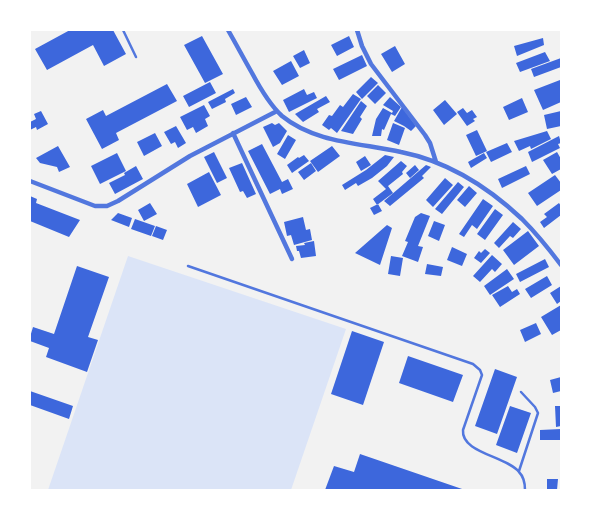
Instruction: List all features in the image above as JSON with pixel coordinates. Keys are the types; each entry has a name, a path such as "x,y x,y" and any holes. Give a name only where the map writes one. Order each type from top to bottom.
{"street":[{"path":"228,30 261,90 277,111 288,120 299,127 324,137 400,152 436,162 456,172 496,197 522,219 561,265"},
{"path":"357,30 371,64 425,135 430,143 436,162"},
{"path":"30,182 95,206 108,206 190,156 277,111"},
{"path":"233,133 292,259"}],"lane":[{"path":"123,30 136,57"},
{"path":"188,266 474,364 482,375 463,430 463,436 470,446 509,464 519,471 523,477 525,490"},
{"path":"519,471 538,413 536,407 521,392"}],"shaded area":[{"path":"128,256 346,329 291,490 48,490"}],"building":[{"path":"70,30 113,30 126,54 104,66 93,45 47,70 35,49"},
{"path":"202,36 223,74 205,83 184,45"},
{"path":"349,36 354,47 337,56 331,45"},
{"path":"543,38 544,45 517,56 514,46"},
{"path":"395,46 405,64 392,72 381,54"},
{"path":"304,50 310,63 300,68 293,56"},
{"path":"545,52 550,61 520,72 516,63"},
{"path":"362,55 367,66 339,80 333,69"},
{"path":"561,58 561,67 534,77 531,69"},
{"path":"291,61 299,76 282,85 273,71"},
{"path":"371,77 378,83 362,99 356,92"},
{"path":"560,80 561,102 543,110 534,90"},
{"path":"210,82 216,93 189,107 183,96"},
{"path":"167,84 177,101 116,133 119,140 102,149 86,119 103,110 106,116"},
{"path":"378,85 386,93 375,104 367,96"},
{"path":"233,89 235,93 225,99 226,102 212,109 208,102"},
{"path":"304,89 307,95 314,92 317,98 289,112 283,100"},
{"path":"353,94 361,99 337,133 331,128 329,130 322,125 340,105 343,107"},
{"path":"326,96 330,102 317,109 319,112 303,122 295,114"},
{"path":"246,97 252,107 236,115 231,104"},
{"path":"390,97 401,107 395,116 391,114 384,130 382,129 381,136 372,136 376,119 383,108 392,113 393,111 383,105"},
{"path":"522,98 528,112 509,120 503,107"},
{"path":"445,100 457,114 444,125 433,110"},
{"path":"361,101 367,106 353,134 341,131"},
{"path":"204,105 210,116 205,119 208,126 196,133 193,127 187,130 180,117"},
{"path":"402,107 416,126 411,131 394,121"},
{"path":"463,108 467,113 472,110 477,117 473,119 475,121 467,126 457,112"},
{"path":"41,111 48,124 37,130 36,127 30,130 30,122 36,119 34,114"},
{"path":"561,111 561,126 547,129 544,115"},
{"path":"272,123 275,125 279,123 287,131 280,143 273,147 263,127"},
{"path":"393,123 405,128 399,145 387,140"},
{"path":"176,126 186,143 178,148 175,142 171,144 164,132"},
{"path":"477,130 487,151 476,156 466,135"},
{"path":"547,131 551,139 531,149 530,146 519,151 514,141"},
{"path":"155,133 162,146 144,156 137,142"},
{"path":"288,135 296,140 285,159 277,154"},
{"path":"559,136 561,143 558,144 560,148 532,162 528,152"},
{"path":"507,143 512,152 491,162 486,152"},
{"path":"262,144 282,182 288,179 293,189 282,194 280,189 270,194 248,151"},
{"path":"58,146 70,167 59,172 57,167 40,163 36,158"},
{"path":"332,146 340,156 318,172 310,161"},
{"path":"214,152 227,178 217,183 204,157"},
{"path":"557,152 561,159 561,169 552,174 543,160"},
{"path":"117,153 126,171 100,184 91,166"},
{"path":"484,153 487,158 471,168 468,162"},
{"path":"304,155 309,161 292,173 287,165"},
{"path":"385,155 394,157 387,166 358,186 356,183 345,190 342,185"},
{"path":"365,156 371,165 361,171 356,162"},
{"path":"401,161 407,166 402,172 403,174 388,186 393,193 377,205 373,199 386,189 378,181"},
{"path":"242,163 256,194 247,198 243,191 240,192 229,168"},
{"path":"311,163 316,171 304,180 298,172"},
{"path":"415,165 419,170 410,178 406,173"},
{"path":"426,165 431,167 422,176 424,178 390,206 384,201"},
{"path":"136,166 143,179 115,194 109,183 125,175 124,173"},
{"path":"526,166 530,174 502,188 498,179"},
{"path":"209,172 221,195 198,207 187,184"},
{"path":"555,175 561,183 561,190 537,206 528,193"},
{"path":"445,178 453,185 433,207 426,200"},
{"path":"458,182 464,187 442,214 435,209"},
{"path":"469,186 477,193 465,207 457,200"},
{"path":"30,196 37,199 36,203 80,220 69,237 30,221"},
{"path":"483,199 493,206 477,229 472,225 464,237 459,234"},
{"path":"150,203 157,214 144,221 138,210"},
{"path":"559,203 561,215 544,228 540,222 547,217 544,214"},
{"path":"378,204 382,211 374,215 370,208"},
{"path":"495,209 503,215 485,240 477,234"},
{"path":"118,213 132,218 129,227 111,220"},
{"path":"421,213 430,216 418,246 423,247 418,262 402,256 408,242 405,241 415,217"},
{"path":"303,217 306,230 310,229 312,240 294,245 291,235 287,236 284,222"},
{"path":"135,219 155,226 151,236 131,229"},
{"path":"434,221 445,225 439,241 428,236"},
{"path":"513,222 521,229 513,238 510,236 499,248 494,243"},
{"path":"387,225 392,228 380,265 355,253"},
{"path":"156,226 167,230 163,240 152,236"},
{"path":"528,231 539,246 514,265 503,250"},
{"path":"314,241 316,256 301,258 296,246"},
{"path":"452,247 467,254 462,266 447,260"},
{"path":"485,249 490,253 481,263 474,258 479,251 481,253"},
{"path":"492,255 502,264 495,272 492,269 480,282 473,276"},
{"path":"391,256 403,258 400,276 388,274"},
{"path":"545,259 549,267 520,282 516,274"},
{"path":"427,264 443,267 441,276 425,274"},
{"path":"77,266 109,277 88,337 98,340 87,372 46,357 49,348 30,341 33,327 54,334"},
{"path":"507,269 514,279 490,295 484,286"},
{"path":"547,276 552,285 531,298 525,289"},
{"path":"508,286 512,292 517,289 520,294 500,307 492,295"},
{"path":"561,286 561,301 557,304 550,293"},
{"path":"561,305 561,330 552,335 541,317"},
{"path":"536,323 541,334 525,342 520,330"},
{"path":"352,331 384,342 363,405 331,394"},
{"path":"408,356 463,375 453,402 399,383"},
{"path":"495,369 517,377 497,434 475,426"},
{"path":"561,377 561,391 553,393 550,380"},
{"path":"30,391 73,406 69,419 30,405"},
{"path":"510,406 531,413 517,453 496,445"},
{"path":"555,406 561,406 561,426 556,427"},
{"path":"561,429 561,440 540,440 540,430"},
{"path":"360,454 465,490 325,490 334,466 354,472"},
{"path":"547,479 558,479 557,490 547,490"}]}
